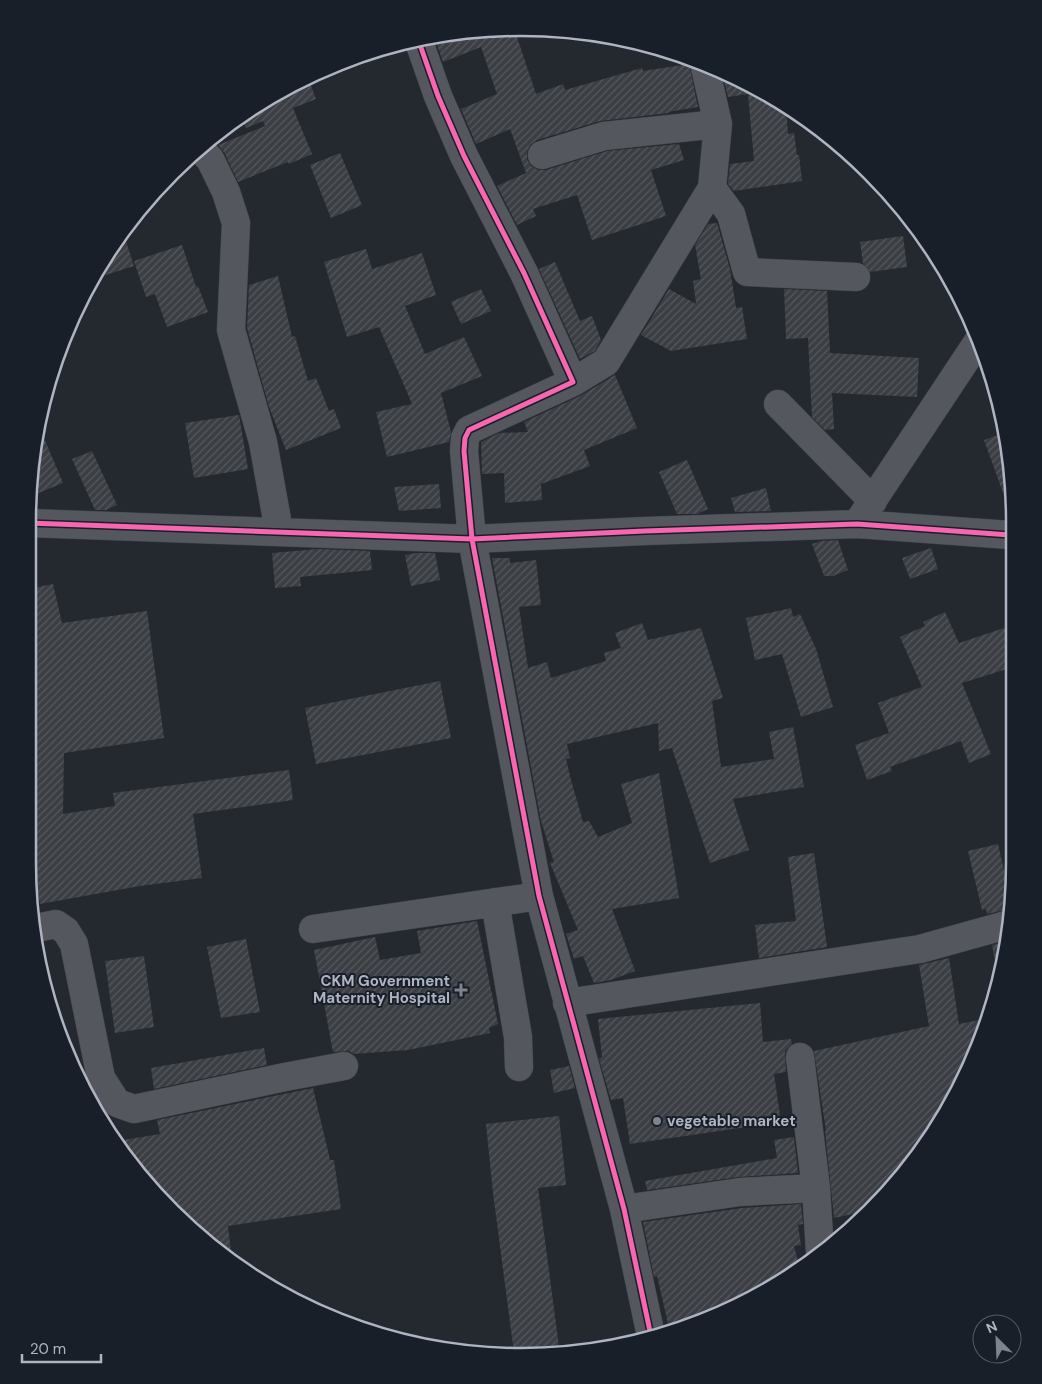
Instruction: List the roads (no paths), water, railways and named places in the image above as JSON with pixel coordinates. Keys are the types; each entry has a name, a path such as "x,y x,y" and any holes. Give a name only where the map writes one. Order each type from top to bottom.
{"street":[{"path":"421,47 438,96 464,156 524,273 573,382"},
{"path":"650,1330 624,1210 539,896 472,540 464,451 467,434 470,430 573,382 606,362 712,188 718,124 706,73"},
{"path":"542,155 604,136 718,124"},
{"path":"205,154 210,159 226,192 236,223 230,330 263,442 279,532"},
{"path":"712,188 731,214 748,272 856,277"},
{"path":"857,524 974,348"},
{"path":"778,404 873,501"},
{"path":"36,523 472,540 645,531 857,524 1006,535"},
{"path":"312,929 539,896"},
{"path":"494,902 518,1037 519,1067"},
{"path":"40,927 56,924 66,931 74,944 101,1078 117,1103 134,1109 344,1066"},
{"path":"567,1004 920,949 1002,926"},
{"path":"800,1057 816,1188 820,1245"},
{"path":"624,1210 740,1192 816,1188"}],"place":[{"name":"CKM Government Maternity Hospital","path":"461,990"},
{"name":"vegetable market","path":"657,1121"}]}
